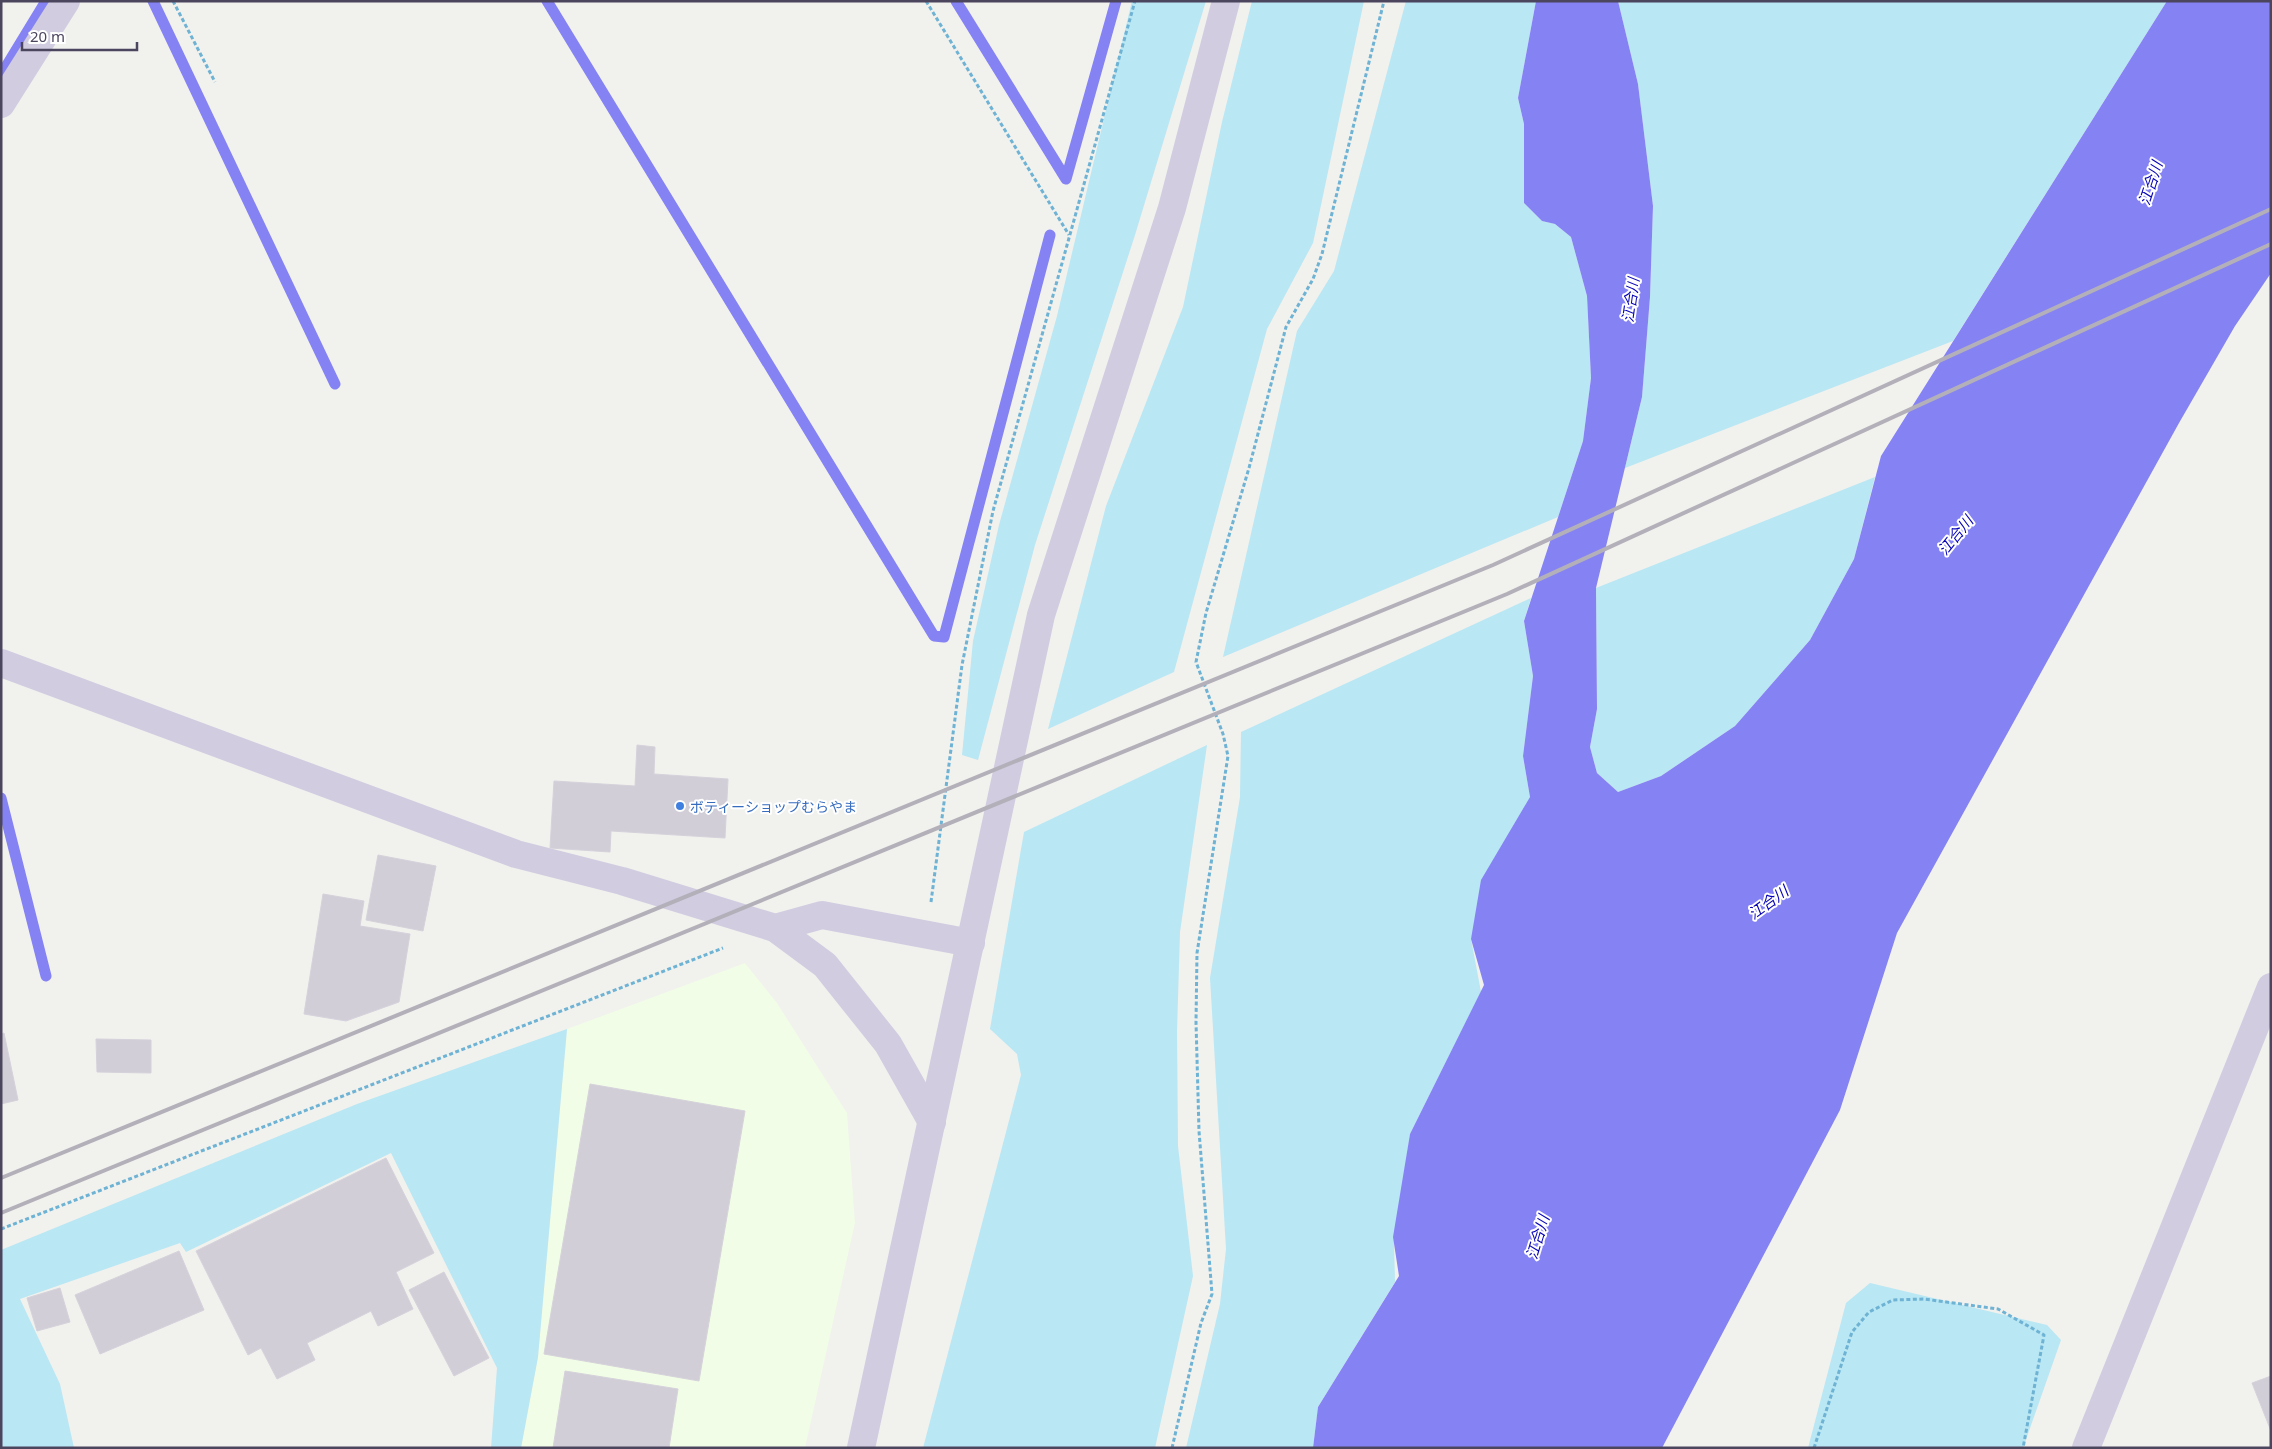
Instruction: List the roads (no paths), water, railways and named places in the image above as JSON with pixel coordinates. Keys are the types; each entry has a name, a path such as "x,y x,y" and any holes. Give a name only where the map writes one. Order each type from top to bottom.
{"street":[{"path":"1,104 66,1"},
{"path":"860,1448 1041,615 1172,208 1226,1"},
{"path":"1,663 516,854 622,881 775,928 825,965 888,1044 932,1122"},
{"path":"775,928 822,915 971,943"},
{"path":"2086,1448 2271,987"}],"water":[{"name":"江合川","path":"1536,1 1618,1 1638,84 1653,206 1650,297 1642,397 1596,588 1597,709 1590,747 1597,773 1618,792 1661,776 1735,726 1810,640 1854,559 1881,456 2167,1 2271,1 2271,273 2235,326 2179,423 1897,933 1840,1110 1662,1448 1313,1448 1318,1407 1399,1276 1393,1237 1410,1134 1484,985 1471,939 1481,880 1530,797 1523,756 1533,676 1524,621 1583,441 1591,378 1587,296 1571,237 1555,224 1542,221 1524,203 1524,124 1518,98"}],"waterway":[{"path":"1,75 46,1"},
{"path":"153,1 335,384"},
{"path":"547,1 934,636 944,637 1050,235"},
{"path":"956,1 1066,179"},
{"path":"1066,179 1116,1"},
{"path":"1,798 46,976"}],"railway":[{"path":"1,1178 1493,565 2271,209"},
{"path":"1,1213 1507,594 2271,244"}],"place":[{"name":"ボティーショップむらやま","path":"680,806"}]}
